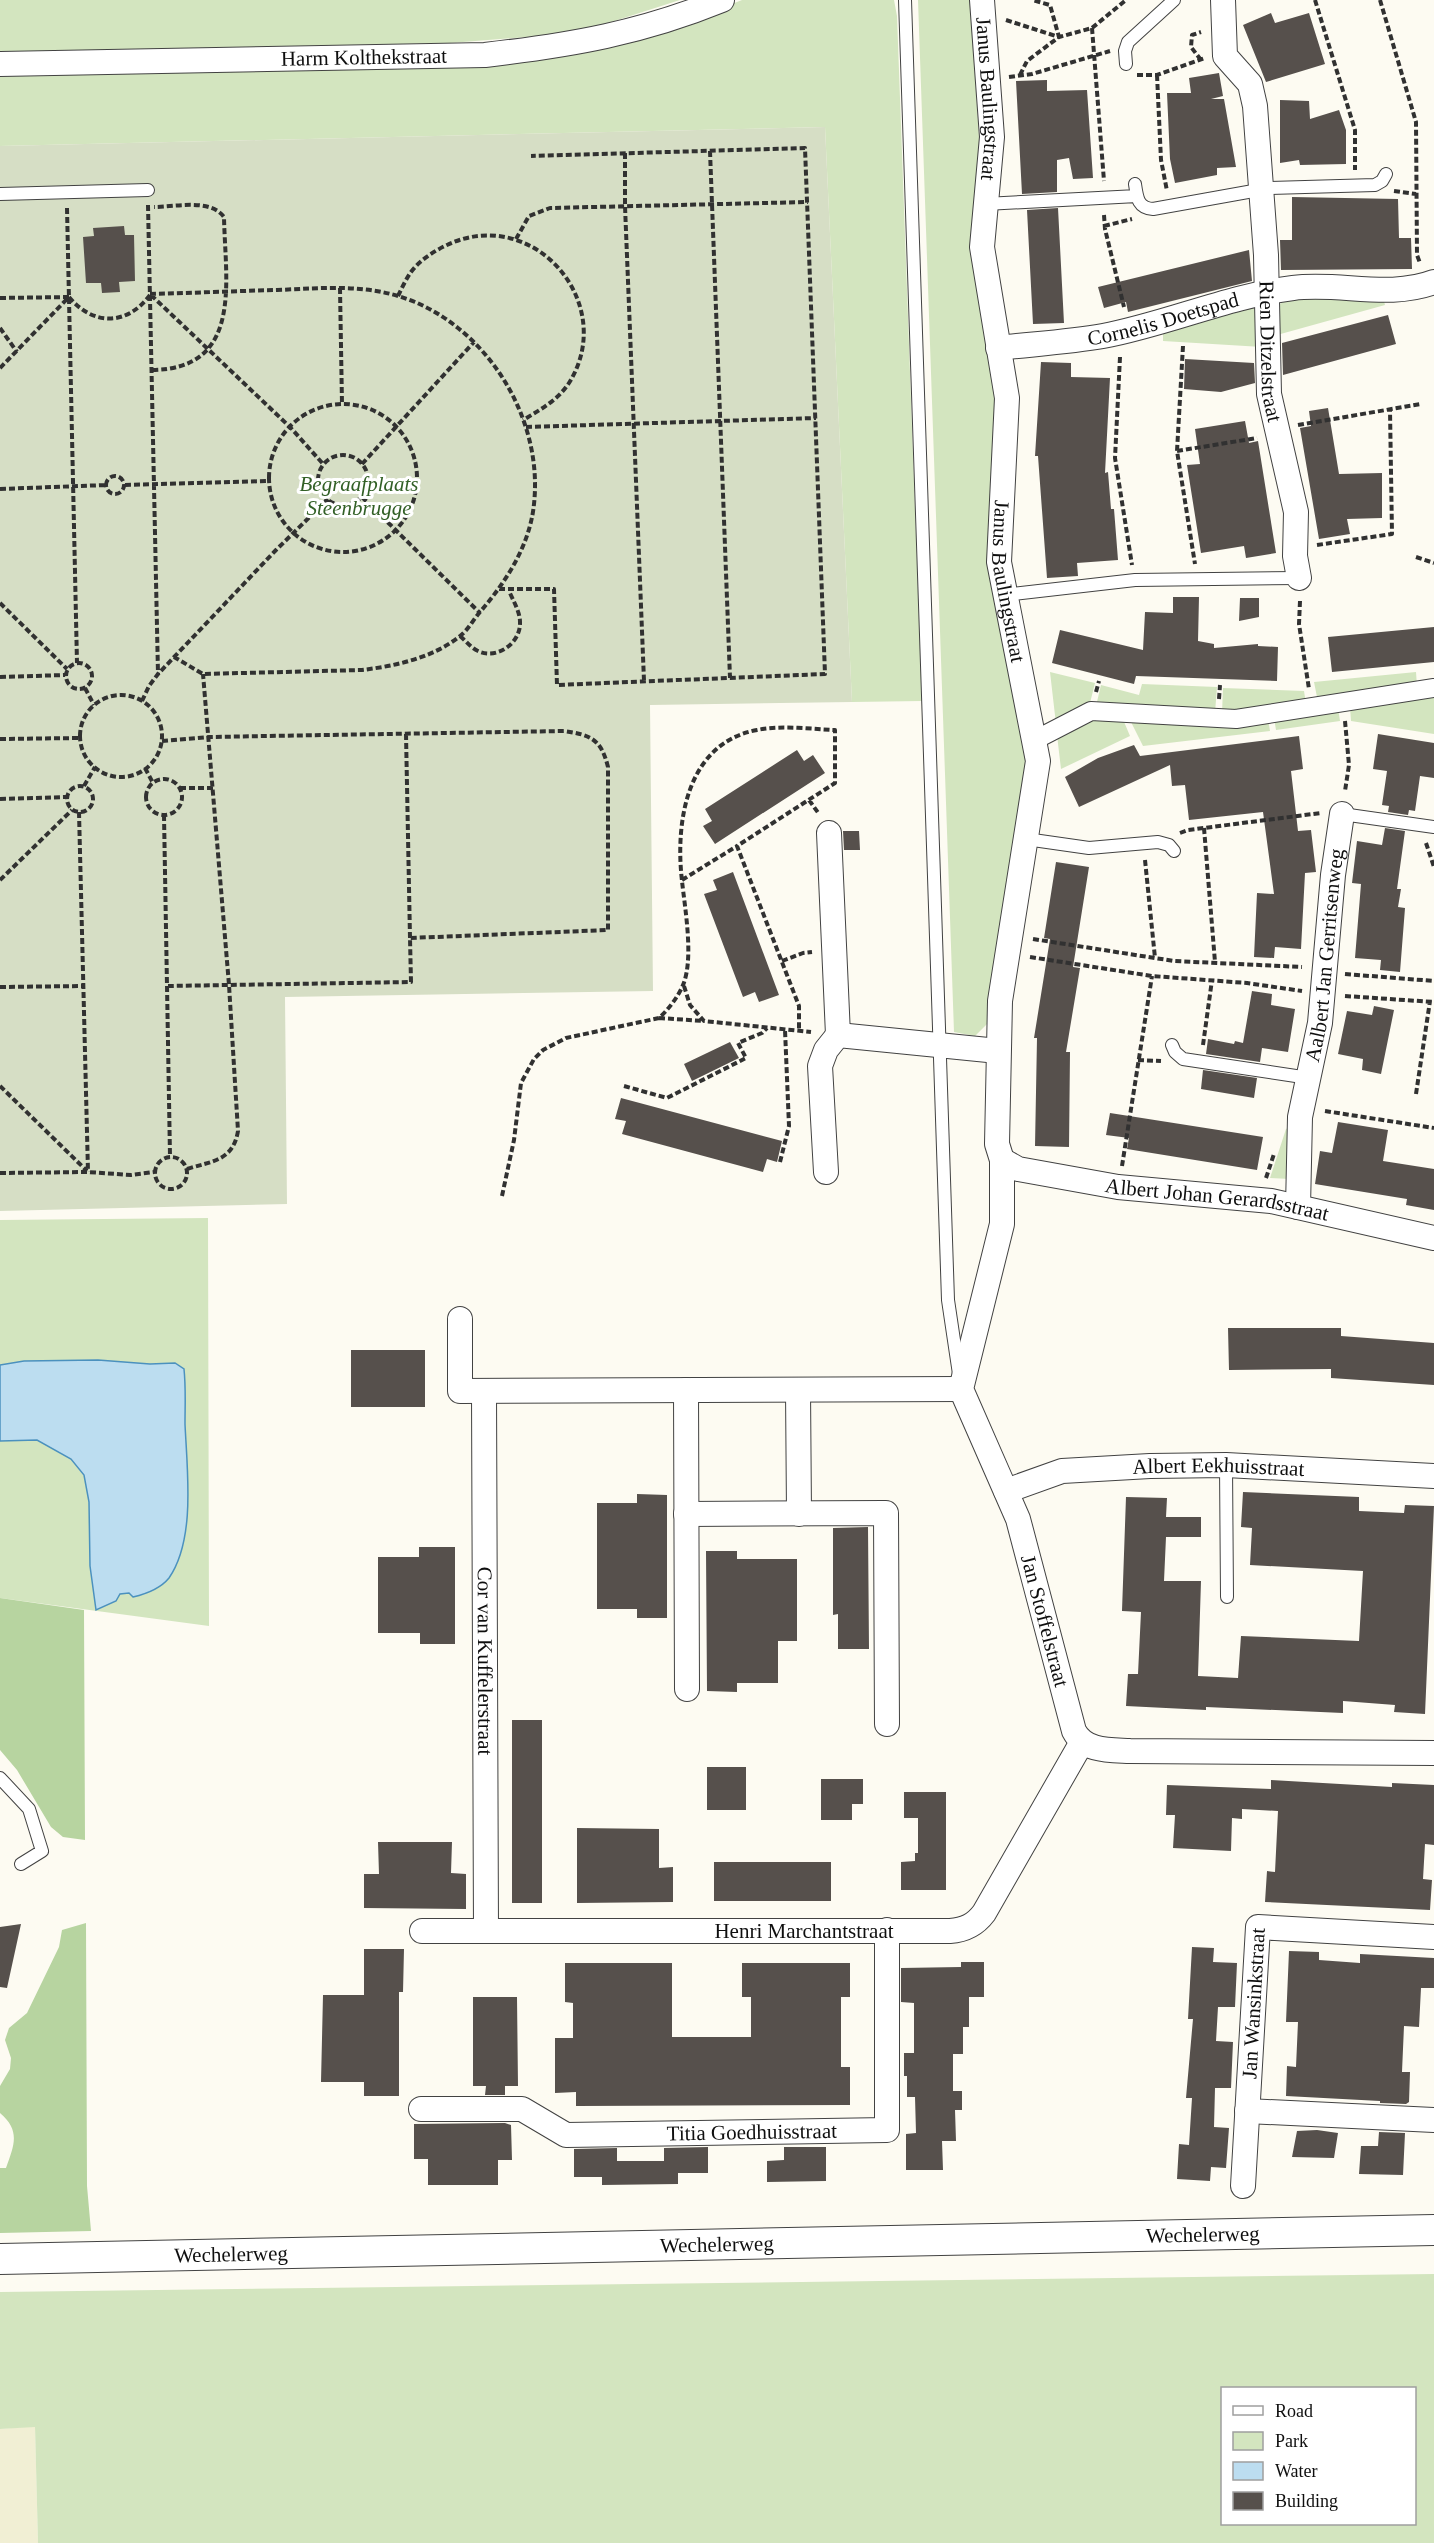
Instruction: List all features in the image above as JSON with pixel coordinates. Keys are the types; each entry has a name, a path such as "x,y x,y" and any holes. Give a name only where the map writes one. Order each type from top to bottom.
{"street":[{"name":"Harm Kolthekstraat","path":"0,64 485,55 559,47 606,38 675,19 722,0"},
{"path":"1223,0 1225,50"},
{"name":"Janus Baulingstraat","path":"983,10 992,137 982,247 1007,398 999,562 1038,761 1000,1001 997,1144 1002,1160"},
{"name":"Rien Ditzelstraat","path":"1225,50 1225,56 1250,84 1255,106 1267,292 1269,394 1296,512 1295,549 1299,578"},
{"name":"Cornelis Doetspad","path":"998,348 1103,336 1267,292 1296,287 1398,289 1431,283"},
{"path":"1034,741 1091,711 1236,719 1434,688"},
{"name":"Aalbert Jan Gerritsenweg","path":"1298,1207 1302,1107 1320,1023 1342,814"},
{"path":"826,1172 820,1066 826,1050 838,1035 829,833"},
{"path":"838,1035 998,1051"},
{"path":"460,1319 460,1391 961,1389 1002,1224 1002,1160"},
{"name":"Albert Johan Gerardsstraat","path":"1002,1160 1018,1169 1118,1187 1256,1199 1434,1238"},
{"name":"Jan Stoffelstraat","path":"961,1389 1018,1519 1074,1731 1082,1742"},
{"path":"686,1390 687,1689"},
{"path":"798,1390 799,1514"},
{"name":"Cor van Kuffelerstraat","path":"484,1391 486,1931"},
{"name":"Albert Eekhuisstraat","path":"1006,1491 1062,1471 1226,1465 1434,1476"},
{"path":"686,1514 886,1513 887,1724"},
{"path":"1082,1742 1098,1749 1130,1751 1434,1753"},
{"name":"Henri Marchantstraat","path":"422,1931 955,1931 970,1926 978,1920 1082,1742"},
{"name":"Jan Wansinkstraat","path":"1243,2186 1258,1927 1434,1937"},
{"name":"Titia Goedhuisstraat","path":"421,2109 522,2109 566,2134 887,2130 886,1930"},
{"name":"Jan Wansinkstraat","path":"1247,2111 1434,2120"},
{"name":"Wechelerweg","path":"0,2259 1434,2230"}],"lane":[{"path":"905,0 948,1300 961,1389"},
{"path":"1126,64 1131,38 1174,0"},
{"path":"985,204 1138,196 1153,209 1270,188 1379,184 1386,174"},
{"path":"0,194 148,190"},
{"path":"1004,595 1135,580 1299,578"},
{"path":"1342,814 1434,827"},
{"path":"1026,838 1089,848 1158,842 1171,848"},
{"path":"1172,1045 1178,1056 1309,1078"},
{"path":"1226,1465 1227,1597"},
{"path":"0,1778 29,1809 42,1851 21,1864"}],"path":[{"path":"1032,0 1050,5 1059,37"},
{"path":"1020,75 1027,61 1059,37 1092,28 1126,0"},
{"path":"1315,0 1355,130 1356,186"},
{"path":"1380,0 1416,122 1417,255 1431,283"},
{"path":"983,10 1059,37"},
{"path":"1092,28 1094,55"},
{"path":"987,80 1020,75 1115,50 1126,64 1157,75 1188,66 1225,50"},
{"path":"1157,75 1161,160 1171,206"},
{"path":"499,590 554,589 557,685 825,674 805,148 531,156"},
{"path":"711,151 730,678"},
{"path":"626,153 625,206 644,681"},
{"path":"148,190 156,484 158,674"},
{"path":"67,192 77,663"},
{"path":"1104,226 1130,221 1138,196"},
{"path":"516,239 529,216 550,208 808,202"},
{"path":"137,208 209,206 218,209 224,217 226,307 217,336 196,359 167,370 152,370"},
{"path":"67,211 79,211"},
{"path":"398,296 412,271 419,264 433,252 459,239 487,235 516,239 542,252 564,272 578,298 584,327 580,356 568,383 549,405 524,420"},
{"path":"340,288 342,404"},
{"path":"0,298 69,297 87,313 110,319 134,312 150,294 366,288 398,296 437,313 474,342 506,384 524,420 533,456 534,506 519,554 499,590 460,636 437,650 388,666 362,670 203,674 174,657"},
{"path":"150,294 290,427 324,465"},
{"path":"0,369 69,297"},
{"path":"0,328 17,352"},
{"path":"362,464 474,342"},
{"path":"1183,346 1177,451 1197,579"},
{"path":"1120,357 1115,459 1135,580"},
{"path":"342,404 377,412 397,426 414,454 417,487 406,518 396,530 369,547 338,552 322,549 294,533 276,509 269,481 272,457 282,436 290,427 314,410 342,404"},
{"path":"1177,451 1420,405"},
{"path":"1295,549 1392,534 1390,410"},
{"path":"526,427 816,418"},
{"path":"343,456 350,456 362,464 368,477 368,484 362,497 349,504 334,503 328,499 320,487 319,479 324,465 329,460 343,456"},
{"path":"106,485 112,476 123,479 125,485"},
{"path":"125,485 269,481"},
{"path":"0,489 106,485"},
{"path":"106,485 108,491 118,494 125,485"},
{"path":"362,497 480,613"},
{"path":"142,701 158,674 328,499"},
{"path":"1416,557 1434,563"},
{"path":"1299,578 1301,589 1299,624 1312,707"},
{"path":"460,636 476,650 485,653 500,652 510,646 517,636 520,622 509,591"},
{"path":"0,603 67,669"},
{"path":"77,663 89,666 92,672 93,678 85,688 71,687 65,675 67,669 77,663"},
{"path":"187,1169 219,1160 228,1155 236,1145 238,1131 229,985 203,674"},
{"path":"0,677 65,675"},
{"path":"85,688 94,705"},
{"path":"112,696 133,697 142,701 158,718 162,741 159,751 145,768 136,774 114,776 95,767 84,754 80,738 83,720 94,705 112,696"},
{"path":"1171,848 1182,832 1325,813 1342,814 1349,765 1344,703"},
{"path":"682,880 834,783 835,730 757,730 741,735 716,748 700,767 688,793 680,842 682,880 687,949 683,985 690,1005 704,1021"},
{"path":"162,741 209,737 564,731 583,734 598,742 608,767 608,930 410,938"},
{"path":"168,986 411,982 406,734"},
{"path":"0,739 80,738"},
{"path":"84,786 95,767"},
{"path":"145,768 153,783"},
{"path":"180,788 181,802 178,809 164,815 157,814 147,803 148,788 153,783 167,779 180,788 213,788"},
{"path":"84,786 90,789 93,801 91,807 79,812 72,810 66,797 73,788 84,786"},
{"path":"0,799 66,797"},
{"path":"0,880 72,810"},
{"path":"79,812 88,1172"},
{"path":"164,815 170,1156"},
{"path":"1204,828 1215,962"},
{"path":"1143,843 1155,958"},
{"path":"737,846 799,1006 799,1031"},
{"path":"1030,939 1155,958 1314,968 1434,981 1434,976"},
{"path":"782,961 803,952 834,951"},
{"path":"1007,954 1152,976 1247,983 1322,994 1432,1001 1416,1094"},
{"path":"1118,1187 1152,976"},
{"path":"1200,1061 1212,980"},
{"path":"659,1018 683,985"},
{"path":"0,987 83,986"},
{"path":"502,1196 514,1140 521,1083 534,1059 543,1050 566,1038 659,1018 838,1035"},
{"path":"624,1086 667,1098 746,1058 738,1043 762,1033 767,1028"},
{"path":"780,1162 789,1126 785,1030"},
{"path":"0,1086 88,1172"},
{"path":"1302,1107 1434,1128"},
{"path":"170,1156 178,1158 187,1169 184,1182 172,1189 159,1185 154,1172 156,1164 162,1158 170,1156"},
{"path":"0,1173 88,1172 131,1175 154,1172"}],"shaded area":[{"path":"35,2426 38,2543 0,2543 0,2429"}],"green space":[{"path":"0,0 680,0 577,33 450,43 0,52"},
{"path":"742,0 894,0 897,16 922,701 852,702 825,127 0,146 0,74 515,62 614,47"},
{"path":"918,0 970,0 996,395 1026,760 991,987 989,1022 975,1036 954,1032"},
{"name":"Begraafplaats Steenbrugge","path":"825,127 852,702 650,705 653,991 285,997 287,1204 0,1211 0,146"},
{"path":"1382,294 1385,305 1277,335 1276,308 1290,295"},
{"path":"1252,302 1263,334 1262,347 1163,341 1163,332"},
{"path":"1050,672 1095,683 1089,707 1056,724"},
{"path":"1416,672 1417,686 1318,702 1314,682"},
{"path":"1142,684 1217,687 1215,713 1096,706 1101,685 1139,695"},
{"path":"1223,688 1304,691 1306,704 1222,713"},
{"path":"1434,693 1434,734 1351,721 1350,707"},
{"path":"1338,708 1340,721 1276,730 1274,718"},
{"path":"1093,716 1122,717 1130,736 1061,769 1057,735"},
{"path":"1129,718 1268,719 1270,731 1143,746"},
{"path":"1291,1126 1290,1179 1270,1178 1286,1129"},
{"path":"208,1218 209,1626 0,1598 0,1441 37,1440 71,1459 84,1476 89,1502 90,1566 96,1609 120,1594 129,1593 133,1597 146,1594 187,1522 184,1369 175,1363 150,1364 98,1360 24,1361 0,1365 0,1220"},
{"path":"0,1598 84,1610 85,1840 63,1837 51,1827 17,1770 0,1750"},
{"path":"86,1923 87,2186 91,2231 0,2233 0,2168 6,2168 14,2139 11,2126 0,2113 0,2086 10,2069 11,2058 5,2040 9,2028 27,2013 59,1947 62,1930"},
{"path":"1434,2274 1434,2543 38,2543 35,2427 0,2429 0,2292"}],"water":[{"path":"98,1360 150,1364 175,1363 184,1369 188,1504 183,1544 178,1562 169,1578 157,1588 143,1594 133,1597 129,1593 120,1594 116,1601 96,1610 90,1566 89,1502 84,1475 71,1459 37,1440 0,1441 0,1365 24,1361"}],"building":[{"path":"1271,13 1275,23 1309,13 1325,64 1266,82 1243,25"},
{"path":"1219,73 1223,96 1211,99 1224,99 1236,167 1217,168 1217,175 1175,183 1170,159 1167,93 1191,93 1189,78"},
{"path":"1047,80 1047,91 1087,90 1093,178 1073,179 1069,158 1057,160 1057,192 1022,194 1016,81"},
{"path":"1280,100 1309,101 1310,119 1339,110 1346,130 1346,164 1300,165 1299,160 1280,163"},
{"path":"1292,197 1398,199 1399,238 1411,238 1412,269 1281,270 1280,240 1292,240"},
{"path":"1058,208 1064,323 1033,324 1027,210"},
{"path":"124,226 125,235 134,235 135,281 119,282 120,292 102,293 101,283 86,283 83,237 94,236 93,228"},
{"path":"1249,250 1252,281 1128,312 1126,302 1104,308 1098,287"},
{"path":"1388,315 1396,344 1283,375 1282,343"},
{"path":"1185,359 1254,363 1255,383 1221,392 1184,389"},
{"path":"1041,362 1071,363 1071,377 1110,378 1105,473 1108,472 1111,509 1114,509 1118,560 1077,563 1078,576 1047,578 1038,456 1035,456"},
{"path":"1328,408 1339,474 1382,473 1382,518 1347,519 1350,534 1319,539 1300,428 1311,426 1309,411"},
{"path":"1245,421 1249,443 1258,441 1276,553 1246,558 1244,546 1201,553 1187,465 1200,464 1195,429"},
{"path":"1173,597 1199,597 1198,641 1214,644 1214,648 1258,644 1258,646 1278,647 1277,681 1136,676 1134,684 1052,663 1060,630 1143,650 1145,612 1173,613"},
{"path":"1240,598 1259,598 1259,617 1239,621"},
{"path":"1434,627 1434,662 1332,672 1328,637"},
{"path":"1378,734 1434,743 1434,778 1420,776 1415,811 1409,810 1408,815 1388,812 1389,806 1382,805 1387,771 1373,769"},
{"path":"1299,736 1303,769 1291,771 1298,831 1311,830 1316,872 1305,873 1301,949 1275,947 1274,958 1254,957 1257,893 1274,894 1263,812 1189,820 1185,785 1172,786 1170,765 1079,807 1065,777 1098,758 1134,745 1140,756"},
{"path":"797,750 804,761 813,755 825,773 715,844 703,826 712,821 705,809"},
{"path":"1385,828 1405,831 1397,889 1401,889 1398,907 1405,908 1400,972 1380,970 1381,960 1355,958 1361,884 1352,883 1357,841 1382,845"},
{"path":"843,831 859,831 860,850 844,850"},
{"path":"1056,862 1089,867 1073,967 1080,968 1066,1052 1070,1052 1069,1147 1035,1146 1037,1038 1034,1038 1050,939 1044,938"},
{"path":"733,872 779,995 759,1002 755,992 743,997 704,894 717,890 713,880"},
{"path":"1252,991 1272,994 1271,1005 1295,1009 1288,1052 1262,1048 1260,1062 1206,1054 1208,1039 1234,1044 1235,1041 1243,1043"},
{"path":"1374,1006 1394,1010 1381,1074 1362,1070 1363,1059 1338,1054 1347,1011 1372,1015"},
{"path":"730,1042 739,1058 692,1081 684,1064"},
{"path":"1203,1070 1257,1078 1254,1098 1201,1089"},
{"path":"621,1098 782,1141 777,1162 767,1159 763,1172 622,1134 626,1121 615,1119"},
{"path":"1110,1113 1263,1137 1257,1170 1127,1149 1129,1138 1106,1135"},
{"path":"1338,1122 1388,1130 1383,1161 1434,1169 1434,1210 1406,1205 1407,1199 1315,1184 1320,1151 1332,1153"},
{"path":"1228,1328 1341,1328 1341,1336 1434,1343 1434,1385 1331,1378 1331,1369 1229,1370"},
{"path":"351,1350 425,1350 425,1407 351,1407"},
{"path":"1243,1492 1359,1497 1359,1511 1404,1513 1405,1505 1434,1506 1425,1714 1394,1712 1395,1705 1343,1701 1343,1713 1126,1706 1128,1674 1138,1674 1141,1612 1122,1611 1126,1497 1167,1498 1166,1517 1201,1517 1201,1537 1166,1537 1164,1581 1201,1581 1198,1676 1238,1678 1241,1636 1359,1641 1363,1571 1250,1565 1252,1528 1241,1527"},
{"path":"637,1494 667,1495 667,1618 637,1618 637,1609 597,1609 597,1503 637,1503"},
{"path":"868,1527 869,1649 838,1649 838,1614 833,1615 833,1528"},
{"path":"419,1547 455,1547 455,1644 420,1644 420,1633 378,1633 378,1557 419,1557"},
{"path":"706,1551 737,1551 737,1559 797,1559 797,1641 778,1641 778,1683 737,1683 737,1692 707,1691"},
{"path":"512,1720 542,1720 542,1903 512,1903"},
{"path":"707,1767 746,1767 746,1810 707,1810"},
{"path":"821,1779 863,1779 863,1804 852,1804 852,1820 821,1820"},
{"path":"1271,1780 1392,1787 1392,1783 1434,1785 1434,1845 1425,1844 1423,1879 1432,1880 1430,1910 1265,1902 1267,1871 1275,1872 1278,1811 1242,1809 1242,1819 1232,1818 1231,1851 1173,1848 1175,1815 1166,1815 1167,1785 1271,1789"},
{"path":"904,1792 946,1792 946,1890 901,1890 901,1862 915,1861 915,1853 918,1853 918,1818 904,1818"},
{"path":"577,1828 659,1829 659,1868 673,1867 673,1902 577,1903"},
{"path":"378,1842 452,1842 451,1873 466,1874 466,1909 364,1908 364,1874 379,1874"},
{"path":"714,1862 831,1862 831,1901 714,1901"},
{"path":"21,1924 7,1988 0,1987 0,1927"},
{"path":"1192,1947 1214,1948 1213,1962 1237,1963 1235,2007 1218,2007 1216,2041 1233,2042 1231,2088 1215,2088 1214,2127 1229,2128 1226,2168 1211,2167 1210,2181 1177,2179 1179,2144 1189,2145 1192,2098 1186,2098 1193,2019 1188,2019"},
{"path":"364,1949 404,1949 403,1992 399,1992 399,2096 364,2096 364,2082 321,2082 323,1995 364,1995"},
{"path":"1289,1951 1319,1952 1319,1960 1360,1963 1360,1954 1434,1958 1434,1988 1421,1988 1419,2027 1404,2026 1402,2072 1410,2072 1409,2102 1406,2104 1380,2103 1380,2101 1286,2096 1287,2066 1296,2067 1298,2022 1286,2022"},
{"path":"961,1962 984,1962 984,1997 969,1997 969,2027 963,2027 963,2054 953,2054 953,2091 962,2091 962,2110 955,2110 956,2141 942,2141 943,2170 906,2170 906,2134 916,2133 915,2097 907,2097 907,2076 904,2076 904,2053 914,2053 914,2003 901,2002 901,1968 961,1967"},
{"path":"565,1963 672,1963 672,2037 751,2037 751,1997 742,1997 742,1963 850,1963 850,1997 841,1997 841,2067 850,2067 850,2105 576,2106 576,2092 555,2093 555,2038 573,2038 573,2003 565,2002"},
{"path":"473,1997 517,1997 518,2086 505,2086 505,2095 485,2095 486,2086 473,2086"},
{"path":"505,2123 511,2125 512,2160 498,2160 498,2185 428,2185 428,2159 414,2159 414,2124"},
{"path":"1317,2130 1338,2133 1334,2158 1292,2157 1297,2131"},
{"path":"1379,2132 1405,2133 1403,2175 1359,2174 1361,2146 1378,2146"},
{"path":"708,2147 708,2173 678,2173 678,2184 602,2185 602,2177 574,2177 574,2149 617,2148 617,2161 664,2161 664,2148"},
{"path":"784,2147 826,2147 826,2181 767,2182 767,2161 784,2160"}]}
